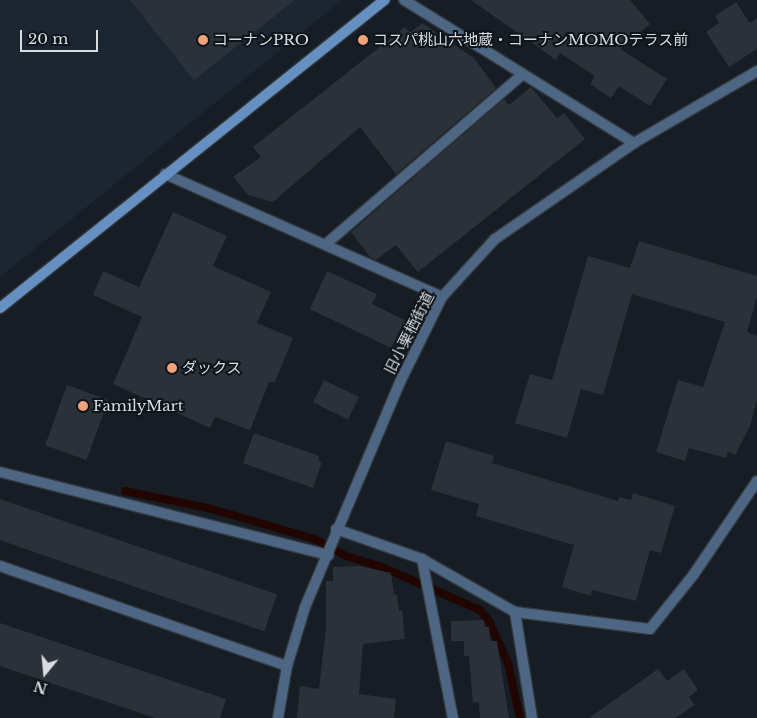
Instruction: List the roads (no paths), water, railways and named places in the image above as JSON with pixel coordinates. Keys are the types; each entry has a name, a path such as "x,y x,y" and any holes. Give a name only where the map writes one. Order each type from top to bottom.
{"street":[{"path":"0,308 165,174 385,0"},
{"path":"404,0 634,143"},
{"name":"旧小栗栖街道","path":"278,718 288,666 304,608 330,554 336,530 401,380 442,297 494,239 634,143 757,71"},
{"path":"326,244 523,74"},
{"path":"165,174 442,297"},
{"path":"0,472 330,554"},
{"path":"336,530 422,563 515,612 650,629 694,574 757,481"},
{"path":"422,563 453,718"},
{"path":"0,566 288,666"},
{"path":"515,612 532,718"}],"waterway":[{"path":"125,491 208,508 315,539 346,556 382,567 480,610 489,621 508,663 520,718"}],"place":[{"name":"コーナンPRO","path":"203,40"},
{"name":"コスパ桃山六地蔵・コーナンMOMOテラス前","path":"363,40"},
{"name":"ダックス","path":"172,368"},
{"name":"FamilyMart","path":"83,406"}]}
